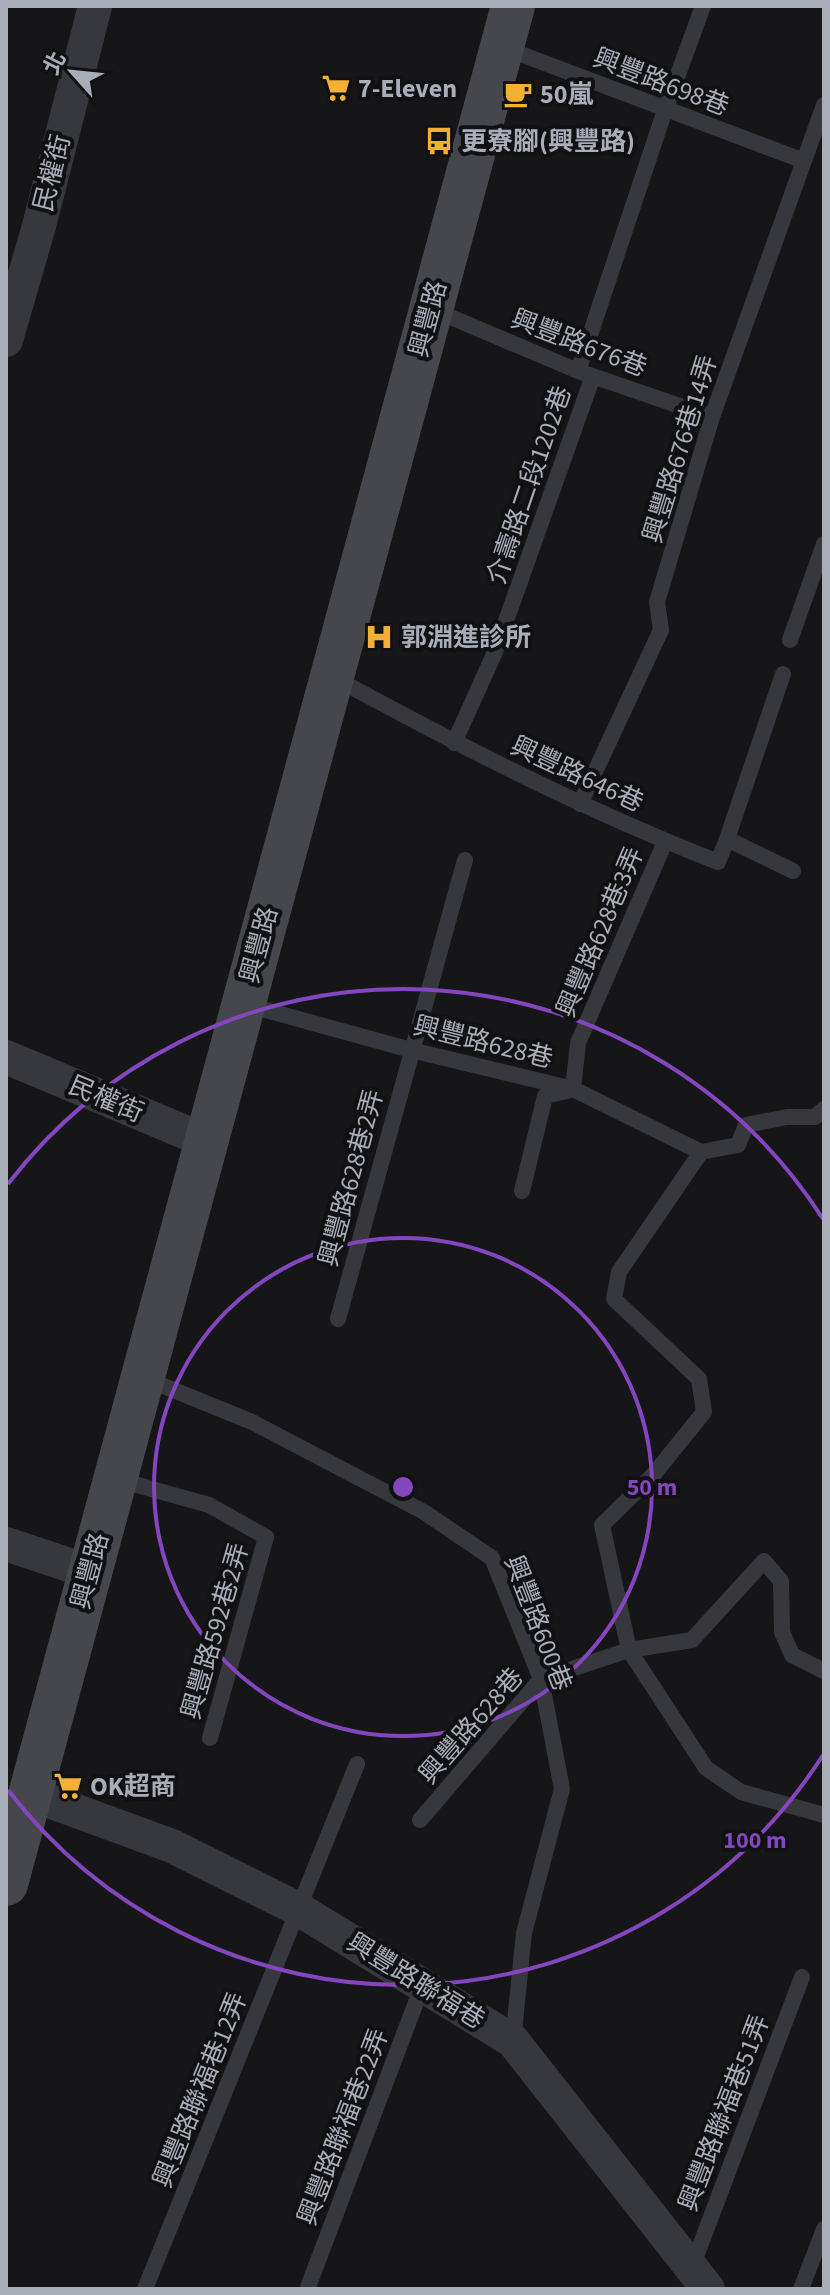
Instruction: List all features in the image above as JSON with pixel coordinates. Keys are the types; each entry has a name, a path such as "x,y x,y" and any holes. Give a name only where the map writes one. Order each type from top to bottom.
{"main road":[{"name":"興豐路","path":"7,1876 507,26"}],"street":[{"name":"民權街","path":"6,340 39,226 95,6"},
{"name":"民權街","path":"6,1057 206,1141"},
{"path":"6,1544 90,1572"},
{"name":"興豐路聯福巷","path":"30,1794 172,1846 300,1910 513,2041 700,2278"}],"lane":[{"name":"介壽路二段1202巷","path":"454,743 495,652 586,374 665,110 703,6"},
{"name":"興豐路698巷","path":"507,26 665,110 804,161"},
{"name":"興豐路676巷14弄","path":"580,804 661,630 657,602 712,417 824,105"},
{"name":"興豐路676巷","path":"431,309 586,374 712,417"},
{"path":"790,640 824,544"},
{"path":"783,674 727,839 793,871"},
{"name":"興豐路646巷","path":"331,676 454,743 665,842 718,862 727,839"},
{"name":"興豐路628巷3弄","path":"573,1089 578,1043 665,842"},
{"name":"興豐路628巷2弄","path":"338,1319 465,860"},
{"name":"興豐路628巷","path":"243,1004 411,1050 573,1089 701,1152"},
{"path":"522,1191 545,1096 573,1089"},
{"path":"824,1109 815,1117 787,1117 746,1125 738,1145 701,1152 619,1272 614,1299 699,1379 704,1412 654,1474 602,1525 629,1650 706,1768 741,1792 824,1815"},
{"name":"興豐路600巷","path":"142,1377 265,1429 424,1512 492,1558 541,1679 562,1789 524,1933 513,2041"},
{"name":"興豐路592巷2弄","path":"115,1479 209,1505 266,1537 210,1738"},
{"name":"興豐路628巷","path":"420,1820 541,1679 629,1650 692,1640 764,1561 781,1581 782,1632 792,1655 824,1671"},
{"name":"興豐路聯福巷12弄","path":"145,2289 357,1764"},
{"name":"興豐路聯福巷51弄","path":"700,2278 802,1977"},
{"name":"興豐路聯福巷22弄","path":"308,2287 423,1984"},
{"path":"801,2289 824,2229"}],"place":[{"name":"7-Eleven","path":"336,88"},
{"name":"50嵐","path":"518,94"},
{"name":"更寮腳(興豐路)","path":"439,141"},
{"name":"郭淵進診所","path":"379,637"},
{"name":"OK超商","path":"68,1786"}]}
